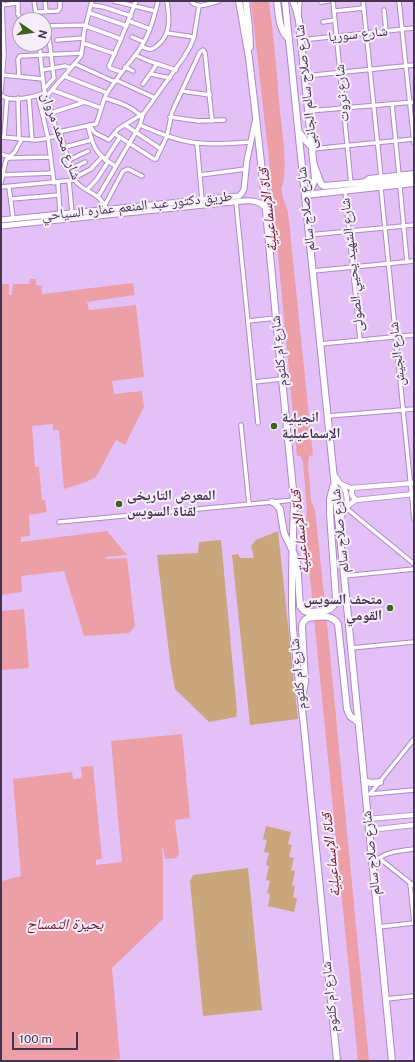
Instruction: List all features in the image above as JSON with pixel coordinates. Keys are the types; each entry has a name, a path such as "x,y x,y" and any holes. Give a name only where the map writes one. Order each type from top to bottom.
{"main road":[{"name":"شارع ام كلثوم","path":"239,1 249,58 256,117 294,500 292,607 337,1061"},
{"path":"246,1 250,36 249,58"},
{"path":"277,1 281,28 288,39"},
{"name":"شارع صلاح سالم","path":"285,1 335,482 364,781 368,795 368,819 392,1061"},
{"name":"شارع صلاح سالم الجانبى","path":"293,1 299,19 315,179 311,189 305,195"},
{"name":"طريق دكتور عبد المنعم عماره السياحي","path":"1,220 60,214 106,207 235,197 244,191 250,142 256,117"},
{"path":"298,128 312,148"},
{"path":"314,165 322,186 326,187 351,184 414,184"},
{"path":"365,185 369,179 414,174"},
{"path":"305,195 345,190 365,185 414,178"},
{"path":"365,185 371,190 414,184"},
{"name":"طريق دكتور عبد المنعم عماره السياحي","path":"1,226 236,202 254,201 266,208"},
{"path":"307,615 329,613 334,606 336,599 330,514 330,499 335,482"},
{"path":"272,502 280,509 284,533 296,556 298,564 300,606 307,615"},
{"path":"329,613 338,624 347,709 350,716 358,722"},
{"path":"301,702 306,682 302,627 307,615"},
{"path":"364,781 370,783 380,782"}],"street":[{"path":"34,1 36,12"},
{"path":"45,1 46,12 59,10 60,1"},
{"path":"117,1 155,11"},
{"path":"121,72 109,67 136,1"},
{"path":"7,98 2,137 32,140 48,138 96,124 107,93 144,42 150,29 158,1"},
{"path":"141,46 148,50 152,49 160,43 167,33 169,20 167,1"},
{"path":"191,1 199,6 219,1"},
{"path":"299,19 300,1"},
{"path":"321,2 330,1"},
{"name":"شارع ثروت","path":"333,1 351,184"},
{"path":"363,1 381,177"},
{"path":"399,1 406,66 412,102 414,143"},
{"path":"1,92 2,4 18,2"},
{"path":"1,95 2,97 7,98 29,98 52,90 80,58 82,53 83,38 92,3 131,16"},
{"path":"88,126 94,132 109,140 118,129 142,115 176,70 187,52 194,37 199,6"},
{"path":"335,11 364,8"},
{"path":"384,10 386,31"},
{"path":"90,13 127,26"},
{"path":"323,22 335,20"},
{"path":"129,21 150,29"},
{"path":"52,26 86,26 121,39"},
{"name":"شارع سوريا","path":"301,40 414,28"},
{"path":"167,33 194,37"},
{"path":"132,37 144,42"},
{"path":"57,40 83,38"},
{"path":"83,43 115,54"},
{"path":"115,134 155,159 166,136 170,117 200,52 203,50 205,53 212,121"},
{"name":"شارع محمد مروان","path":"40,52 45,93 75,179 78,184 98,197 106,207 108,215"},
{"path":"45,93 54,78 51,52"},
{"path":"19,76 18,59 20,56 82,53"},
{"path":"135,55 144,60 176,70"},
{"path":"75,64 155,98"},
{"path":"143,84 157,64"},
{"path":"305,76 414,65"},
{"path":"42,70 65,66 71,68"},
{"path":"125,67 133,71"},
{"path":"2,74 43,79"},
{"path":"151,74 170,78"},
{"path":"64,76 107,93"},
{"path":"52,90 101,108"},
{"path":"182,91 210,95"},
{"path":"38,95 48,138 53,173 59,195 60,214"},
{"path":"1,183 6,160 14,153 20,139 18,98"},
{"path":"29,98 32,140"},
{"path":"105,98 126,105 142,115"},
{"path":"51,113 84,102"},
{"path":"308,111 412,102"},
{"path":"392,104 399,176"},
{"path":"98,197 140,125 142,115"},
{"path":"170,117 212,121 224,120"},
{"path":"125,125 161,149"},
{"path":"140,125 166,136 197,143 250,142"},
{"path":"88,126 94,147 105,160 115,166"},
{"path":"87,190 97,179 105,160 120,137"},
{"path":"312,148 414,139"},
{"path":"65,147 91,140"},
{"path":"197,143 202,200"},
{"path":"69,160 88,151"},
{"path":"1,154 9,157 50,157"},
{"path":"1,187 69,181 75,179 105,160"},
{"path":"72,169 85,162"},
{"path":"106,207 123,171 128,169 142,176"},
{"path":"200,174 246,169"},
{"path":"2,175 53,173"},
{"path":"69,181 72,212"},
{"path":"10,187 13,218"},
{"path":"400,187 407,262"},
{"name":"شارع الجيش","path":"381,189 403,410 412,483 414,519"},
{"name":"شارع الشهيد يحيي الصولى","path":"345,190 360,340"},
{"path":"11,199 59,195"},
{"path":"236,202 258,424"},
{"path":"1,214 1,220"},
{"path":"309,235 414,224"},
{"path":"313,271 414,261"},
{"path":"248,321 276,318"},
{"path":"320,344 414,334"},
{"path":"254,382 282,379"},
{"path":"328,416 414,409"},
{"path":"241,425 249,504"},
{"path":"334,474 347,494 348,501 339,526"},
{"path":"342,485 353,488 412,483"},
{"path":"353,488 352,495 356,500"},
{"path":"346,508 349,504 356,500 413,494"},
{"path":"59,522 294,500"},
{"path":"346,508 414,564"},
{"path":"344,576 414,569"},
{"path":"351,648 414,642"},
{"path":"368,795 414,739"},
{"path":"368,795 414,790"},
{"path":"368,819 414,814"},
{"path":"378,818 376,826 380,828"},
{"path":"369,830 414,825"},
{"path":"373,864 379,858 392,852 414,849"},
{"path":"379,858 414,886"},
{"path":"378,927 414,923 410,883"},
{"path":"386,999 414,996"}],"shaded area":[{"path":"278,531 298,719 250,725 232,555 238,554 240,558 254,558 251,546 256,540"},
{"path":"221,540 237,711 236,717 209,722 175,689 170,661 157,555 198,553 199,542"},
{"path":"266,826 291,832 288,844 292,845 289,857 294,858 291,870 295,871 292,885 295,886 293,897 297,899 294,912 268,906 270,894 267,893 270,881 266,880 269,866 266,865 269,853 264,852 267,840 263,839"},
{"path":"248,868 262,1010 203,1016 190,881 193,875"}],"water":[{"path":"251,1 269,1 277,70 285,163 281,188 288,212 313,455 309,456 308,463 311,501 315,510 327,623 369,1061 358,1061 305,527 307,511 303,461 300,456 297,456 269,160"},
{"path":"30,279 36,279 36,285 42,286 42,294 133,283 135,295 87,302 89,310 136,305 144,377 112,381 114,394 142,391 144,407 125,445 116,440 96,477 64,489 59,430 53,430 53,424 32,426 35,467 39,467 42,500 45,500 47,512 29,515 30,536 21,537 21,542 107,531 127,555 105,557 106,559 127,558 135,626 129,633 84,636 64,571 21,576 22,592 1,595 1,284 9,284 9,295 12,295 13,284 29,284"},
{"path":"24,609 29,668 1,670 1,611"},
{"name":"بحيرة التمساح","path":"182,734 190,818 175,820 179,854 176,858 165,859 162,848 163,919 112,968 120,1059 103,1061 1,1061 2,881 21,876 13,779 72,772 73,779 82,778 81,767 93,766 102,859 96,860 96,865 122,862 111,741"}],"place":[{"name":"انجيلية الإسماعيلية","path":"274,426"},
{"name":"المعرض التاريخى لقناة السويس","path":"119,504"},
{"name":"متحف السويس القومي","path":"390,608"}],"water label":[{"name":"قناة الإسماعيلية","path":"268,210"},
{"name":"قناة الإسماعيلية","path":"300,532"},
{"name":"قناة الإسماعيلية","path":"331,855"}]}
